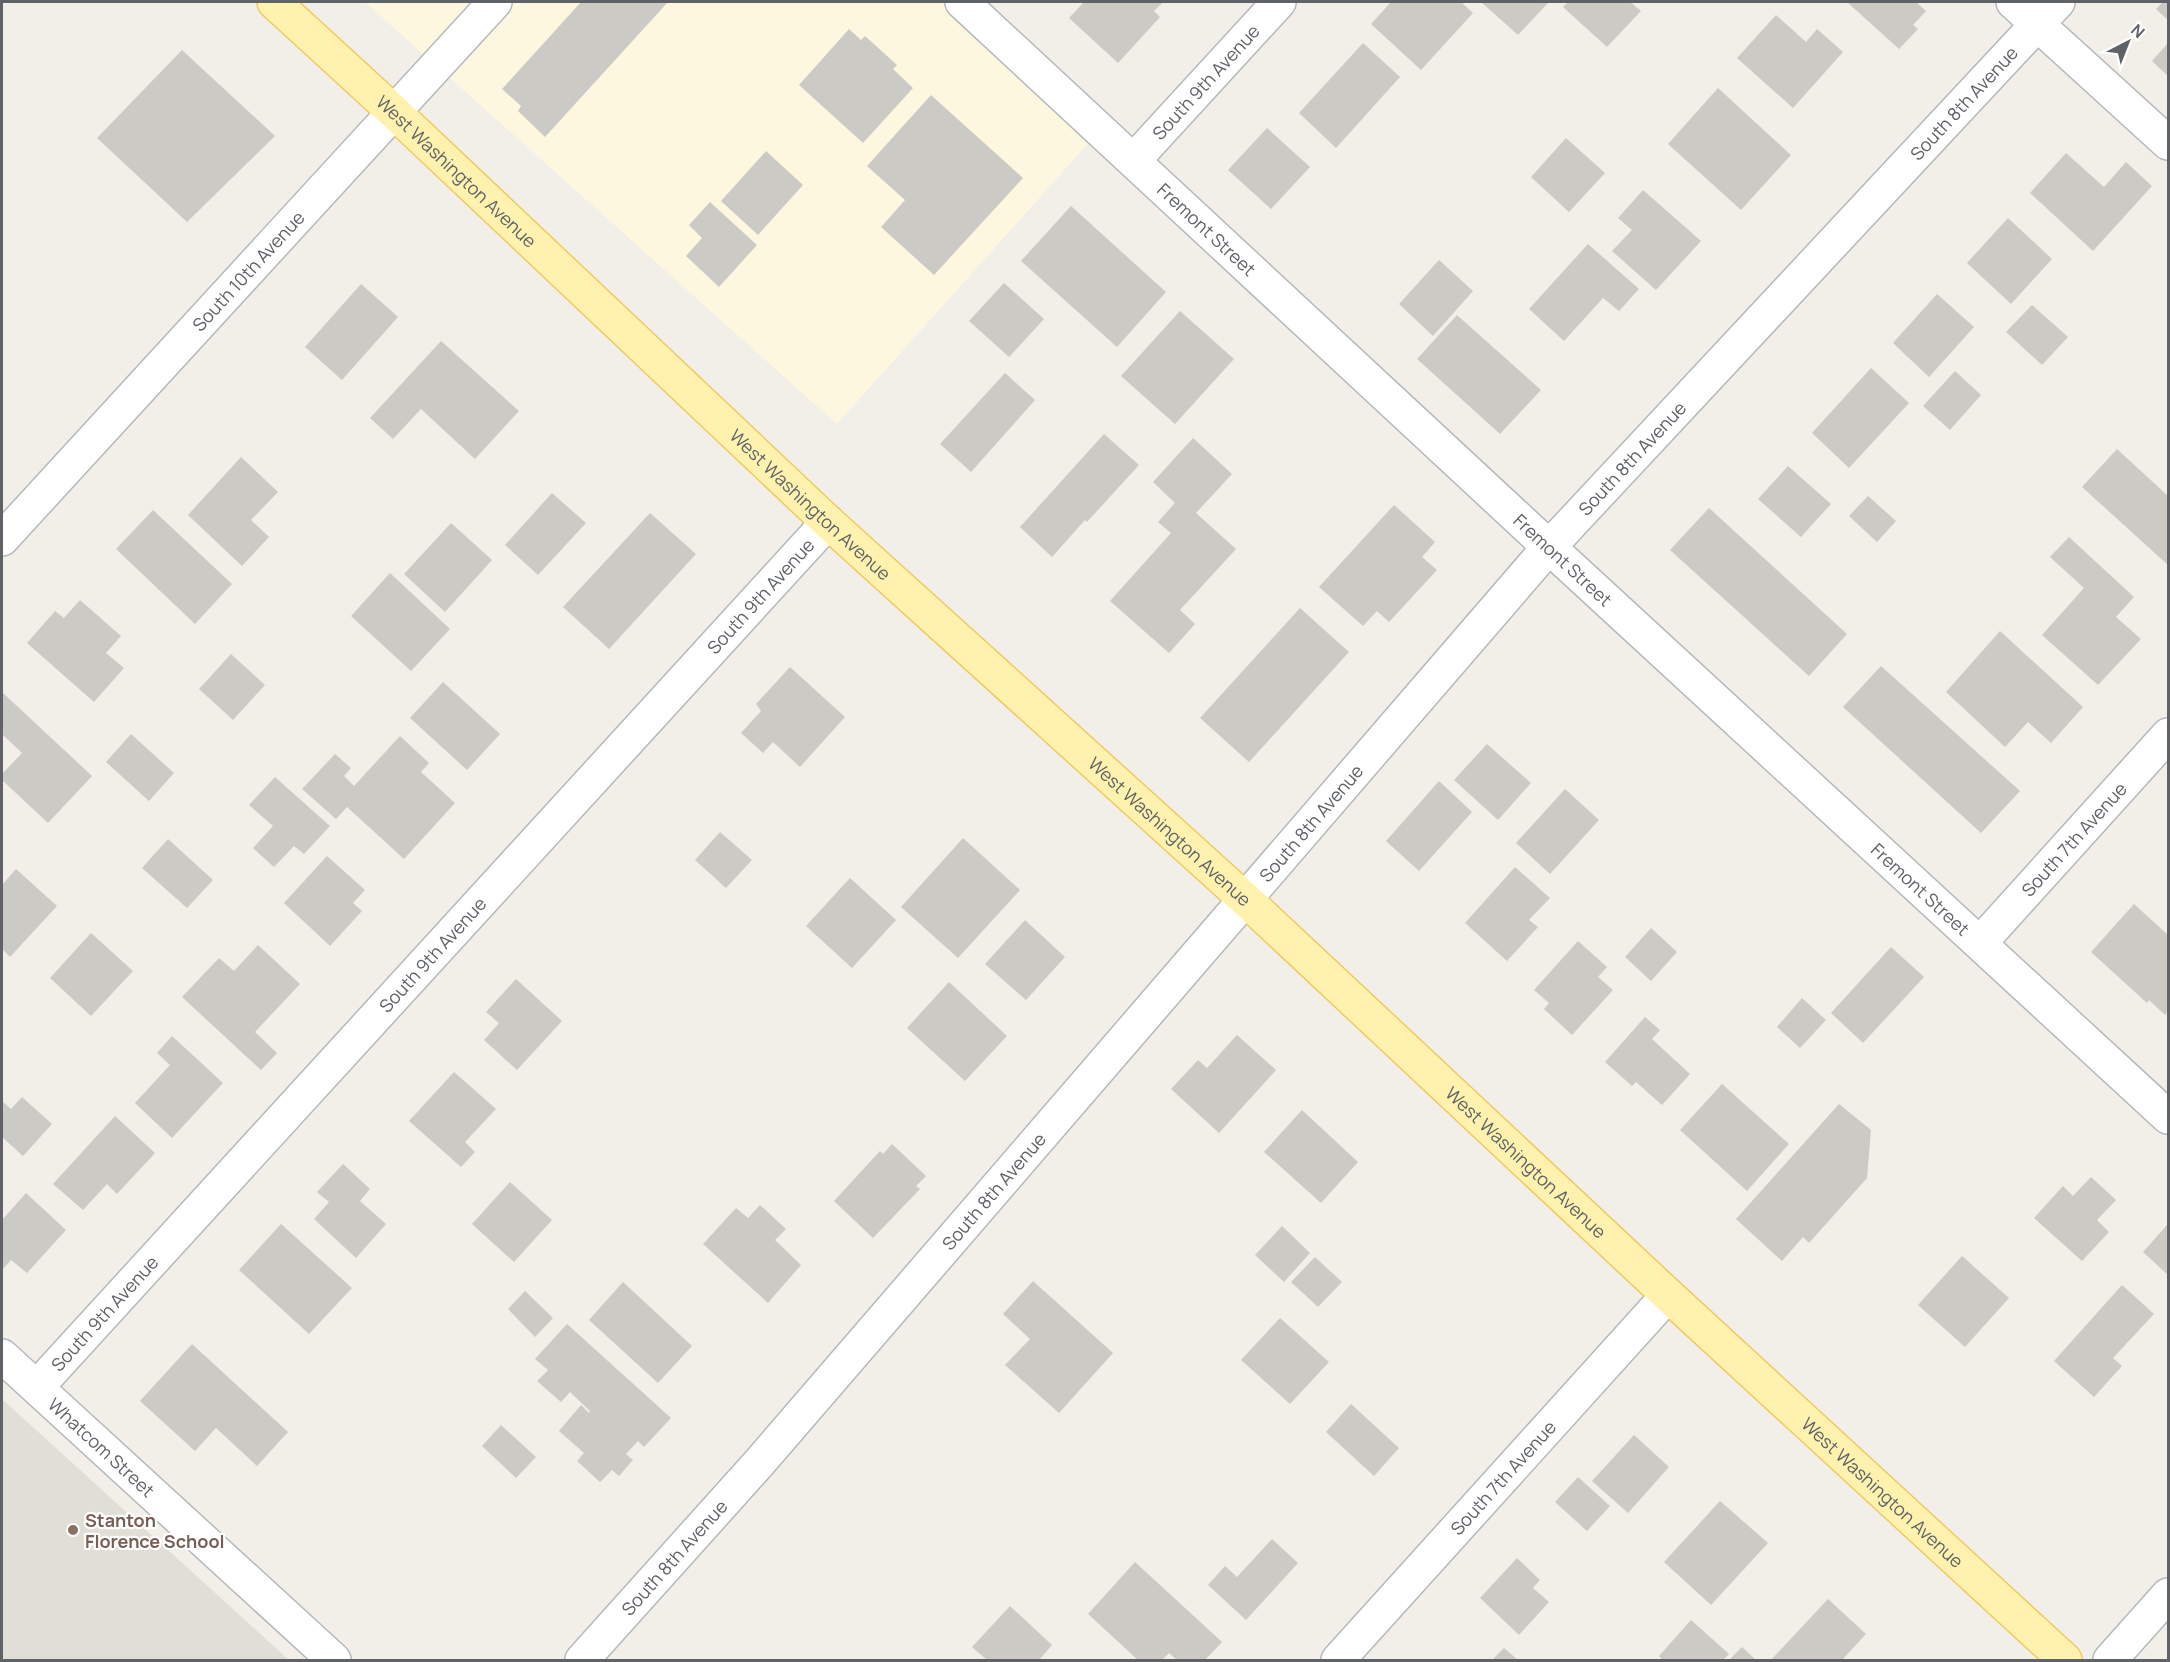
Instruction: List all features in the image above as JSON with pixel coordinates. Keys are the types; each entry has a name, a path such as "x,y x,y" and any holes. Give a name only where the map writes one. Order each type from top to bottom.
{"main road":[{"name":"West Washington Avenue","path":"274,2 394,112 828,522 1247,901 1668,1295 2065,1660"}],"street":[{"name":"South 10th Avenue","path":"2,539 495,2"},
{"name":"Fremont Street","path":"962,2 1549,547 2169,1117"},
{"name":"South 9th Avenue","path":"1134,160 1279,2"},
{"path":"2013,2 2048,13 2169,143"},
{"name":"South 8th Avenue","path":"582,1660 759,1463 1247,901 1549,547 2048,13"},
{"name":"South 9th Avenue","path":"37,1388 828,522"},
{"name":"South 7th Avenue","path":"1980,943 2169,735"},
{"name":"South 7th Avenue","path":"1338,1660 1668,1295"},
{"name":"Whatcom Street","path":"2,1356 334,1660"},
{"path":"2110,1660 2169,1595"}],"shaded area":[{"path":"365,2 978,2 1110,119 837,424"},
{"name":"Stanton Florence School","path":"2,1399 289,1660 2,1660"}],"building":[{"path":"581,2 668,2 545,137 518,111 521,106 502,89"},
{"path":"1084,2 1163,2 1154,11 1160,17 1118,63 1069,18"},
{"path":"1391,2 1461,2 1473,13 1421,70 1371,24"},
{"path":"1481,2 1549,2 1518,35"},
{"path":"1568,2 1630,2 1641,11 1607,47 1563,7"},
{"path":"1847,2 1916,2 1926,11 1913,25 1918,29 1899,49"},
{"path":"2163,2 2168,2 2168,20 2156,9"},
{"path":"1776,15 1806,42 1817,29 1843,52 1793,108 1737,58"},
{"path":"849,29 861,40 865,36 897,65 893,69 913,88 863,143 799,85"},
{"path":"1363,43 1400,77 1336,148 1299,113"},
{"path":"2168,43 2168,76 2152,61"},
{"path":"182,50 275,136 187,222 97,138"},
{"path":"1718,88 1791,155 1741,210 1668,144"},
{"path":"931,95 1023,178 934,275 881,227 905,200 867,166"},
{"path":"1267,128 1310,167 1271,209 1228,170"},
{"path":"1566,138 1605,173 1569,212 1531,177"},
{"path":"766,151 803,185 758,235 721,201"},
{"path":"2066,153 2104,187 2126,162 2152,186 2093,251 2030,193"},
{"path":"1643,190 1701,241 1656,290 1612,251 1632,230 1618,218"},
{"path":"710,202 757,245 719,287 686,256 702,238 689,225"},
{"path":"1071,206 1166,292 1117,347 1021,261"},
{"path":"2008,218 2052,259 2011,304 1967,263"},
{"path":"1588,244 1639,289 1619,311 1603,298 1564,341 1529,309"},
{"path":"1439,260 1473,291 1433,336 1399,304"},
{"path":"1004,283 1044,319 1009,357 969,321"},
{"path":"361,284 398,317 342,380 305,347"},
{"path":"1937,294 1974,327 1929,377 1893,343"},
{"path":"2032,305 2068,337 2042,365 2006,332"},
{"path":"1180,311 1234,359 1175,424 1121,376"},
{"path":"1457,315 1541,390 1500,434 1417,359"},
{"path":"441,341 519,411 475,459 421,409 393,439 370,418"},
{"path":"1871,368 1909,403 1849,468 1812,433"},
{"path":"1955,371 1981,395 1950,430 1923,406"},
{"path":"1005,373 1035,400 971,472 940,444"},
{"path":"1104,434 1139,465 1052,557 1020,527"},
{"path":"1193,438 1232,474 1196,513 1236,549 1180,610 1195,624 1169,653 1110,601 1171,533 1158,522 1175,503 1153,482"},
{"path":"2117,449 2168,496 2168,565 2082,487"},
{"path":"241,457 278,492 251,520 269,537 242,566 188,515"},
{"path":"1788,466 1831,504 1801,537 1758,499"},
{"path":"552,493 586,523 538,575 505,545"},
{"path":"1868,496 1896,521 1877,542 1849,516"},
{"path":"1394,505 1435,542 1422,557 1437,570 1389,622 1377,611 1363,626 1319,587"},
{"path":"1709,508 1847,634 1809,676 1670,550"},
{"path":"153,510 232,584 195,624 116,549"},
{"path":"650,513 696,554 609,649 563,607"},
{"path":"451,523 492,560 445,612 404,574"},
{"path":"2069,537 2134,597 2116,617 2141,639 2098,685 2042,635 2084,588 2050,557"},
{"path":"390,573 450,629 411,671 351,616"},
{"path":"80,600 121,636 106,653 124,668 94,702 27,643 55,611 64,618"},
{"path":"1300,608 1349,652 1249,762 1200,718"},
{"path":"2000,631 2083,707 2051,743 2028,722 2005,747 1946,692"},
{"path":"231,654 265,685 233,720 199,689"},
{"path":"1881,666 2020,791 1981,833 1843,707"},
{"path":"790,667 845,717 800,767 773,742 763,753 741,733 761,711 756,704"},
{"path":"443,682 500,734 467,770 410,718"},
{"path":"3,693 92,776 48,823 2,780 2,774 22,753 2,734"},
{"path":"131,734 174,773 149,801 106,762"},
{"path":"400,736 429,763 421,772 455,803 404,859 347,807 336,819 302,789 335,754 351,768 344,776 354,786"},
{"path":"1487,744 1531,783 1498,820 1454,780"},
{"path":"275,777 330,826 304,854 294,846 274,867 253,848 273,826 249,805"},
{"path":"1439,781 1472,812 1419,871 1386,841"},
{"path":"1565,789 1599,820 1550,874 1516,843"},
{"path":"720,832 752,860 726,888 695,860"},
{"path":"963,838 1020,890 958,958 901,907"},
{"path":"168,839 213,880 187,908 142,868"},
{"path":"327,856 365,890 353,903 362,911 330,946 284,903"},
{"path":"1515,867 1550,898 1529,920 1538,927 1507,961 1465,923"},
{"path":"16,869 57,906 10,957 2,949 2,885"},
{"path":"850,878 896,920 852,968 806,926"},
{"path":"2134,904 2168,935 2168,1011 2165,1015 2149,1000 2147,1003 2091,952"},
{"path":"1025,920 1065,957 1026,1000 985,964"},
{"path":"1651,928 1677,952 1651,981 1625,957"},
{"path":"91,933 133,971 91,1016 50,978"},
{"path":"1578,941 1607,967 1598,977 1613,990 1572,1035 1544,1009 1549,1003 1534,990"},
{"path":"258,945 300,984 255,1032 277,1053 261,1070 182,997 219,958 234,971"},
{"path":"1891,947 1924,977 1863,1043 1831,1013"},
{"path":"516,979 562,1021 517,1070 484,1040 499,1023 486,1012"},
{"path":"949,982 1007,1036 965,1081 907,1028"},
{"path":"1802,998 1826,1020 1800,1048 1777,1027"},
{"path":"1645,1017 1660,1030 1652,1039 1690,1074 1662,1105 1636,1082 1632,1086 1605,1062"},
{"path":"1237,1035 1276,1070 1219,1133 1171,1089 1198,1060 1207,1068"},
{"path":"172,1036 223,1083 172,1138 135,1103 170,1065 157,1053"},
{"path":"454,1072 496,1109 465,1142 475,1152 461,1167 409,1121"},
{"path":"1722,1084 1789,1144 1747,1191 1680,1130"},
{"path":"22,1097 52,1124 23,1156 2,1137 2,1101 11,1109"},
{"path":"1839,1104 1871,1130 1867,1178 1809,1243 1803,1237 1782,1261 1736,1219"},
{"path":"1302,1110 1358,1162 1321,1203 1264,1152"},
{"path":"115,1116 155,1153 117,1194 107,1184 83,1210 53,1184"},
{"path":"892,1144 926,1176 916,1186 920,1189 873,1238 834,1201 880,1151 883,1154"},
{"path":"343,1164 370,1189 360,1201 386,1224 356,1258 314,1219 329,1202 317,1192"},
{"path":"2091,1177 2116,1200 2097,1220 2109,1232 2082,1261 2034,1218 2063,1186 2073,1196"},
{"path":"510,1182 552,1220 514,1262 472,1224"},
{"path":"26,1193 66,1230 27,1273 11,1260 2,1270 2,1220"},
{"path":"760,1205 786,1229 775,1240 801,1265 768,1303 703,1244 736,1208 748,1218"},
{"path":"281,1224 352,1288 309,1334 239,1270"},
{"path":"2168,1224 2168,1275 2143,1252"},
{"path":"1282,1226 1310,1253 1284,1282 1255,1255"},
{"path":"1962,1256 2009,1298 1965,1347 1918,1305"},
{"path":"1315,1257 1342,1282 1318,1307 1291,1282"},
{"path":"1033,1281 1113,1353 1059,1413 1005,1365 1030,1339 1003,1314"},
{"path":"623,1282 692,1346 658,1383 589,1320"},
{"path":"2122,1285 2154,1314 2113,1358 2122,1366 2094,1397 2054,1361"},
{"path":"525,1291 553,1318 535,1337 508,1309"},
{"path":"1280,1318 1329,1362 1290,1404 1241,1360"},
{"path":"567,1324 671,1418 644,1447 638,1441 626,1454 633,1460 619,1476 612,1470 600,1482 577,1461 584,1453 559,1431 581,1405 589,1413 590,1411 570,1392 561,1402 537,1381 548,1370 535,1359"},
{"path":"192,1344 288,1432 257,1466 216,1428 195,1451 140,1401"},
{"path":"1351,1404 1399,1448 1374,1476 1326,1432"},
{"path":"501,1425 536,1457 516,1478 482,1446"},
{"path":"1634,1435 1669,1467 1628,1513 1592,1481"},
{"path":"1578,1477 1610,1506 1587,1531 1555,1502"},
{"path":"1720,1501 1768,1543 1711,1605 1664,1562"},
{"path":"1272,1539 1298,1563 1246,1620 1208,1585 1225,1566 1237,1577"},
{"path":"1517,1558 1540,1580 1533,1588 1549,1602 1519,1635 1480,1598"},
{"path":"1135,1562 1222,1642 1205,1660 1177,1660 1169,1653 1162,1660 1138,1660 1088,1614"},
{"path":"1828,1599 1866,1634 1842,1660 1771,1660"},
{"path":"1010,1606 1052,1645 1039,1660 987,1660 972,1647"},
{"path":"1691,1620 1729,1654 1723,1660 1663,1660 1659,1656"},
{"path":"1742,1647 1756,1660 1729,1660"},
{"path":"1504,1648 1518,1660 1492,1660"}],"place":[{"name":"Stanton Florence School","path":"73,1530"}]}
